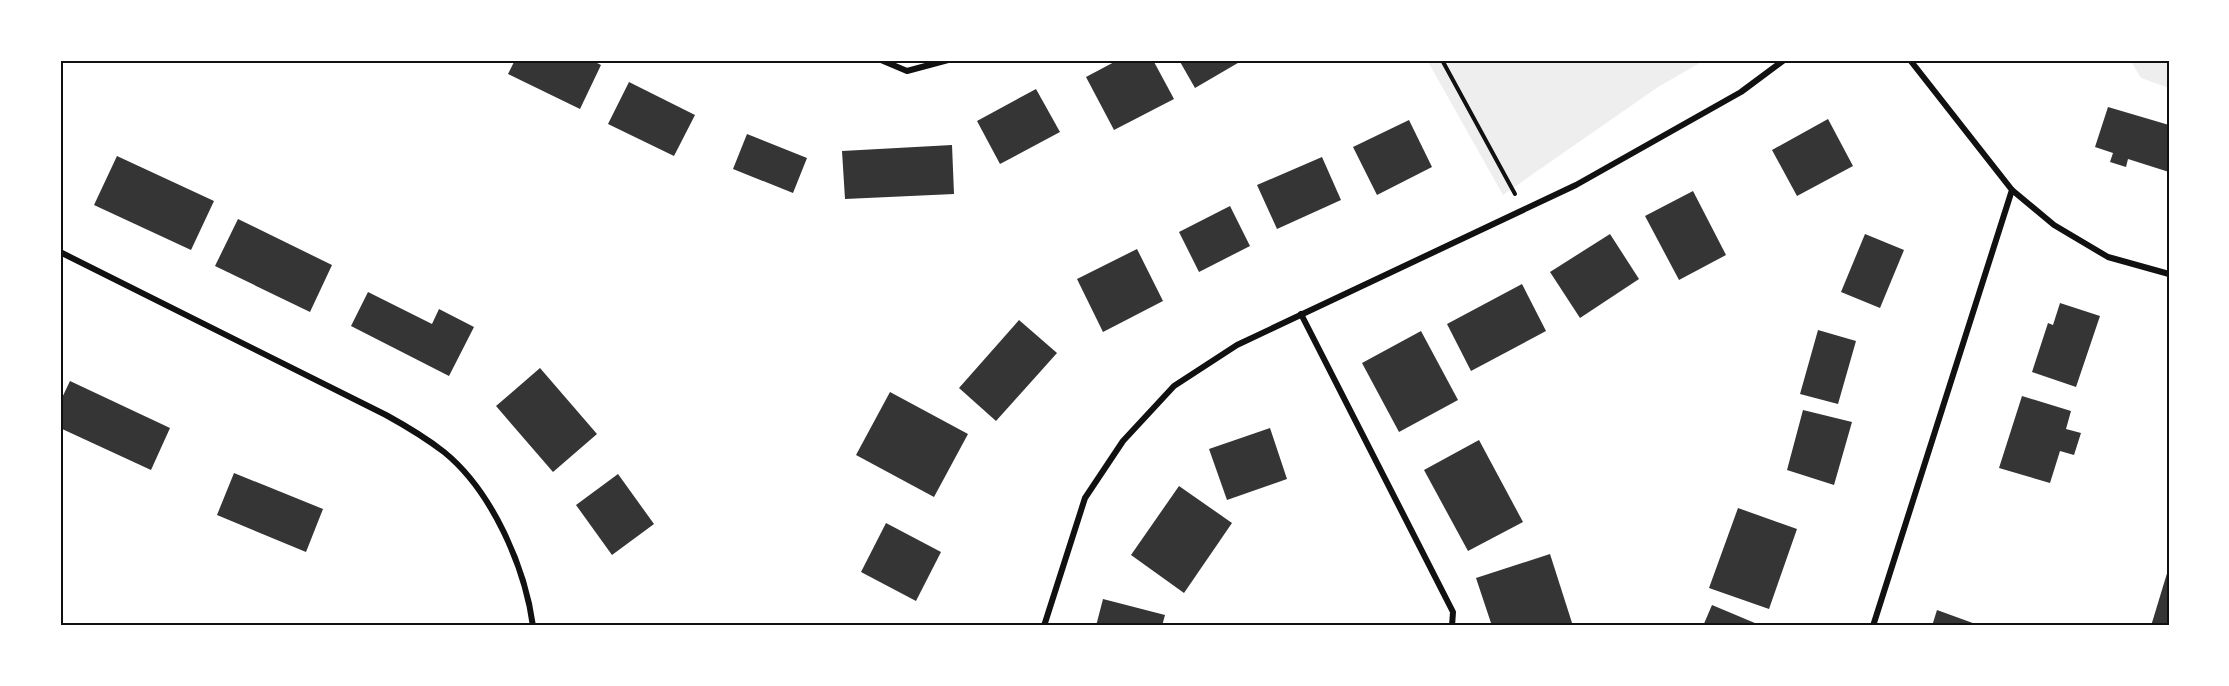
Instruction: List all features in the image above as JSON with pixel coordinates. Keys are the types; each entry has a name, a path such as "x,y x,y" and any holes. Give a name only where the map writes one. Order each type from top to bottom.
{"street":[{"path":"881,60 907,71 948,60"},
{"path":"1044,626 1084,498 1123,441 1174,386 1237,345 1576,185 1741,92 1784,60"},
{"path":"1910,60 2012,190 2054,225 2108,257 2169,274"},
{"path":"1873,626 2012,190"},
{"path":"60,252 386,415 446,453 469,477 508,541 530,605 533,626"},
{"path":"1301,314 1453,612 1452,626"}],"path":[{"path":"1442,60 1524,209"}],"shaded area":[{"path":"1427,60 1705,60 1658,87 1503,195"},
{"path":"2130,60 2169,60 2169,88 2141,78"}],"building":[{"path":"515,60 591,60 601,65 580,109 508,74"},
{"path":"1118,60 1153,60 1174,99 1114,130 1086,77"},
{"path":"1179,60 1243,60 1195,88"},
{"path":"629,82 695,115 674,156 608,124"},
{"path":"1036,89 1060,132 1000,164 977,121"},
{"path":"2108,107 2169,125 2169,172 2128,159 2126,167 2110,162 2113,153 2095,147"},
{"path":"1828,119 1853,166 1797,196 1772,150"},
{"path":"1409,120 1432,167 1377,195 1353,147"},
{"path":"747,134 807,158 793,193 733,169"},
{"path":"952,145 954,194 845,199 842,151"},
{"path":"117,156 214,201 191,250 94,205"},
{"path":"1322,157 1341,200 1277,229 1257,185"},
{"path":"1693,191 1726,255 1679,280 1645,216"},
{"path":"1230,206 1250,246 1199,272 1179,232"},
{"path":"238,219 332,265 310,312 215,266"},
{"path":"1610,234 1639,279 1580,318 1550,272"},
{"path":"1865,234 1904,250 1880,308 1841,292"},
{"path":"1137,249 1163,301 1103,332 1077,279"},
{"path":"1522,284 1546,331 1471,371 1447,324"},
{"path":"368,292 432,324 439,309 474,327 449,376 351,326"},
{"path":"2060,303 2100,316 2076,387 2032,372 2048,323 2053,325"},
{"path":"1019,320 1057,353 996,421 959,388"},
{"path":"1818,330 1856,341 1838,404 1800,394"},
{"path":"1421,331 1458,400 1399,432 1362,363"},
{"path":"540,368 597,434 553,472 496,406"},
{"path":"70,381 170,428 151,470 60,428 60,402"},
{"path":"890,392 968,434 934,497 856,455"},
{"path":"2022,396 2071,411 2066,429 2081,433 2074,455 2060,451 2050,483 1999,468"},
{"path":"1803,410 1852,422 1834,485 1787,470"},
{"path":"1270,428 1287,479 1227,500 1209,449"},
{"path":"1479,440 1523,522 1468,551 1424,470"},
{"path":"234,473 323,509 306,552 217,515"},
{"path":"618,474 654,524 612,555 576,505"},
{"path":"1179,486 1232,523 1184,593 1131,555"},
{"path":"1738,508 1797,529 1769,609 1709,588"},
{"path":"886,523 941,552 916,601 861,572"},
{"path":"1550,554 1573,626 1492,626 1476,578"},
{"path":"2168,570 2169,626 2151,626"},
{"path":"1103,599 1165,615 1162,626 1096,626"},
{"path":"1712,605 1762,626 1703,626"},
{"path":"1937,610 1981,626 1932,626"}]}
